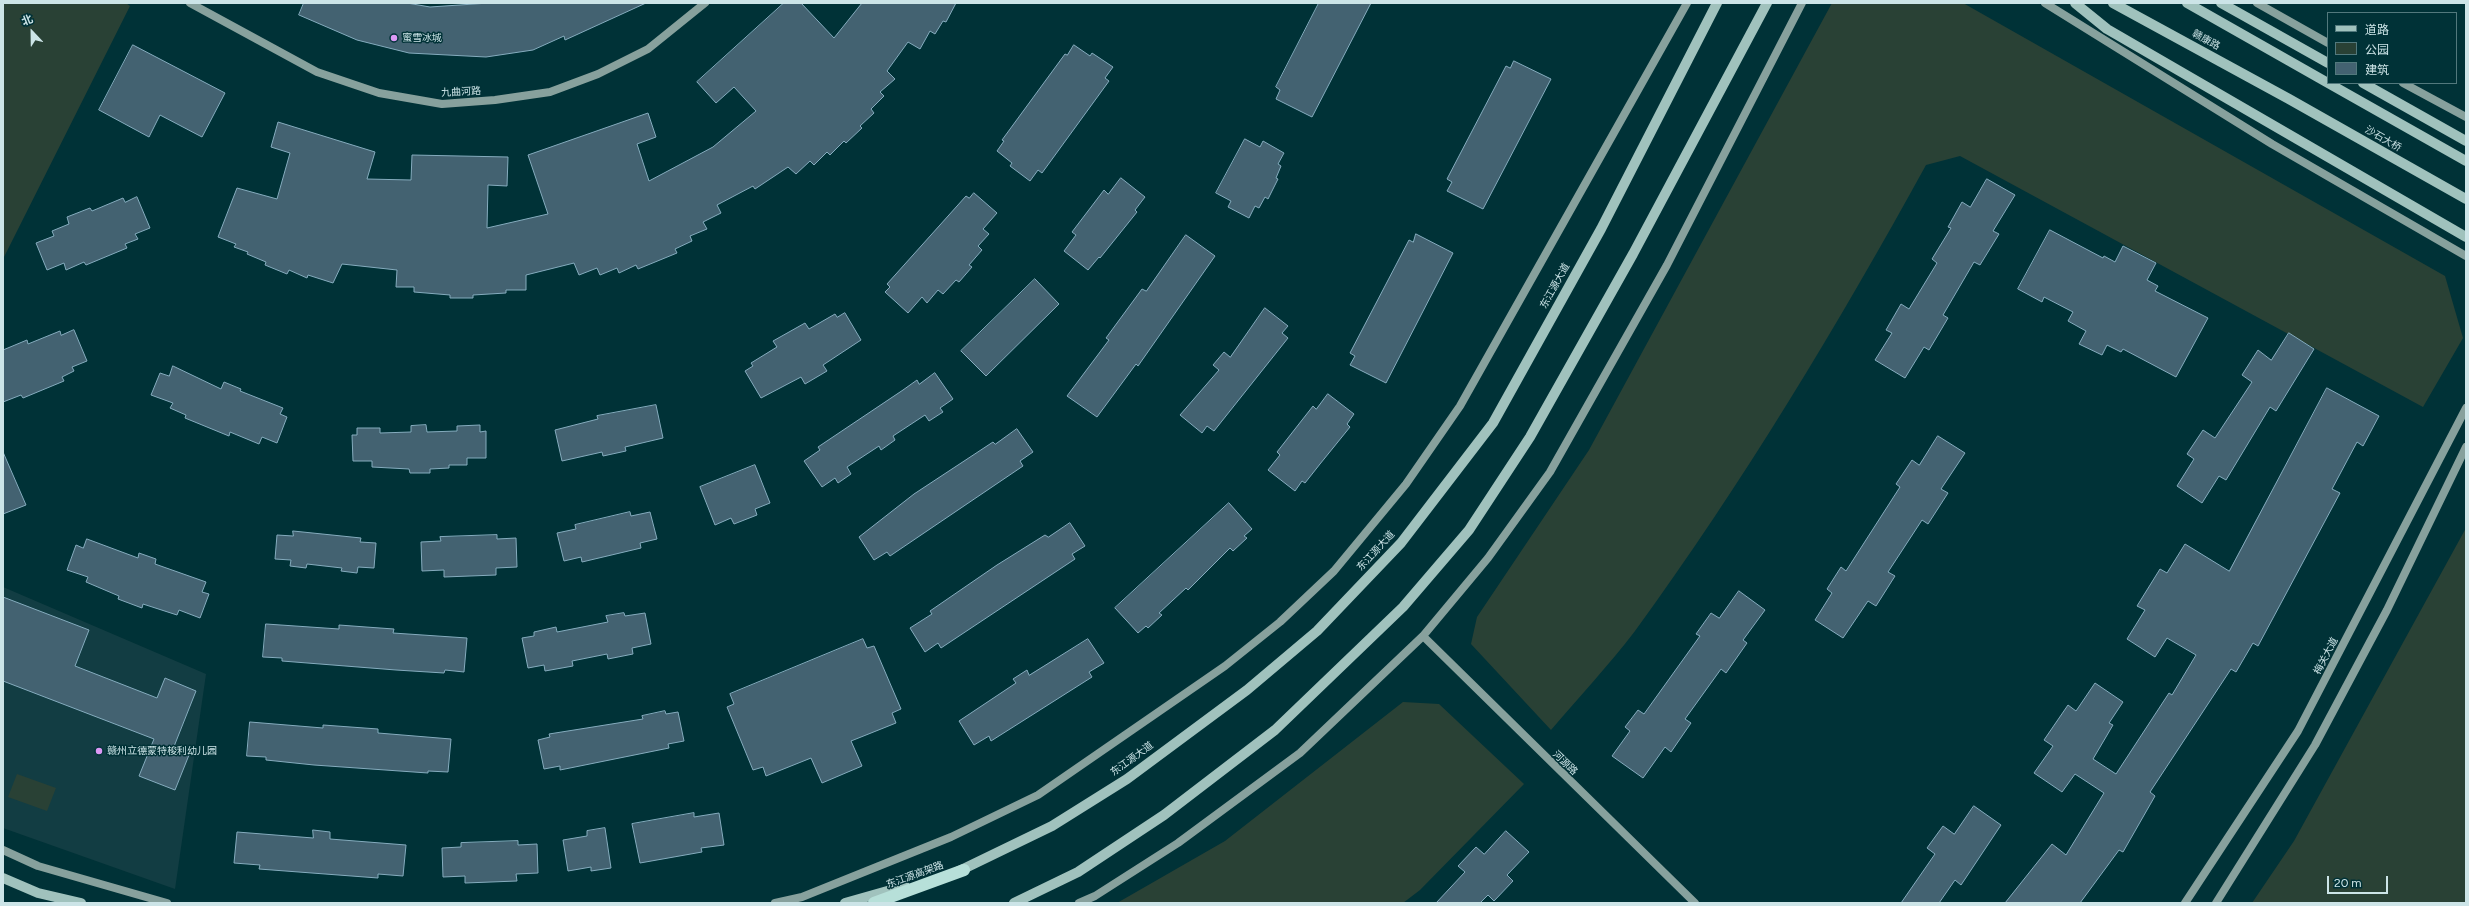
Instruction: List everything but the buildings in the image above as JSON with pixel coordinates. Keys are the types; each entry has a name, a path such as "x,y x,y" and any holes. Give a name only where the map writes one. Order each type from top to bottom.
{"highway":[{"name":"东江源高架路","path":"874,903 964,870"}],"main road":[{"name":"东江源大道","path":"845,903 964,870 1052,826 1120,784 1241,694 1317,631 1401,543 1493,423 1601,229 1717,3"},
{"path":"1014,903 1078,872 1164,815 1275,730 1403,607 1469,530 1530,437 1633,254 1767,3"},
{"path":"2074,3 2107,29 2448,228 2466,237"},
{"name":"赣康路","path":"2113,3 2289,99"},
{"path":"2187,3 2327,82"},
{"path":"2221,3 2327,62"},
{"path":"2330,84 2466,161"},
{"path":"2365,84 2466,141"},
{"name":"沙石大桥","path":"2289,99 2466,200"},
{"path":"2448,228 2466,246"},
{"path":"3,878 38,893 82,903"}],"street":[{"name":"九曲河路","path":"190,3 317,72 378,93 442,104 495,100 550,92 598,74 648,49 706,3"},
{"path":"775,903 802,897 951,837 1038,795 1225,666 1280,622 1334,571 1406,484 1460,406 1687,3"},
{"path":"1079,903 1095,896 1178,843 1300,753 1423,636 1488,558 1550,472 1667,265 1802,3"},
{"path":"2045,3 2272,144 2466,256"},
{"path":"2257,3 2327,42"},
{"path":"2405,84 2466,117"},
{"name":"梅关大道","path":"2185,903 2298,731 2466,408"},
{"path":"2216,903 2315,744 2387,610 2466,447"},
{"name":"河源路","path":"1423,636 1695,903"},
{"path":"3,850 38,866 167,903"}],"shaded area":[{"name":"赣州立德蒙特梭利幼儿园","path":"3,587 206,674 175,889 3,828"}],"green space":[{"path":"3,3 126,3 130,6 3,259"},
{"path":"1832,3 1963,3 2445,276 2463,338 2423,407 1960,156 1926,165 1824,344 1714,518 1635,631 1551,730 1471,644 1477,617 1589,450"},
{"path":"2466,528 2466,903 2252,903 2294,841"},
{"path":"1403,702 1439,704 1524,784 1420,890 1403,903 1117,903 1225,841"},
{"path":"17,774 56,788 47,811 8,797"}],"place":[{"name":"蜜雪冰城","path":"394,38"},
{"name":"赣州立德蒙特梭利幼儿园","path":"99,751"}]}
